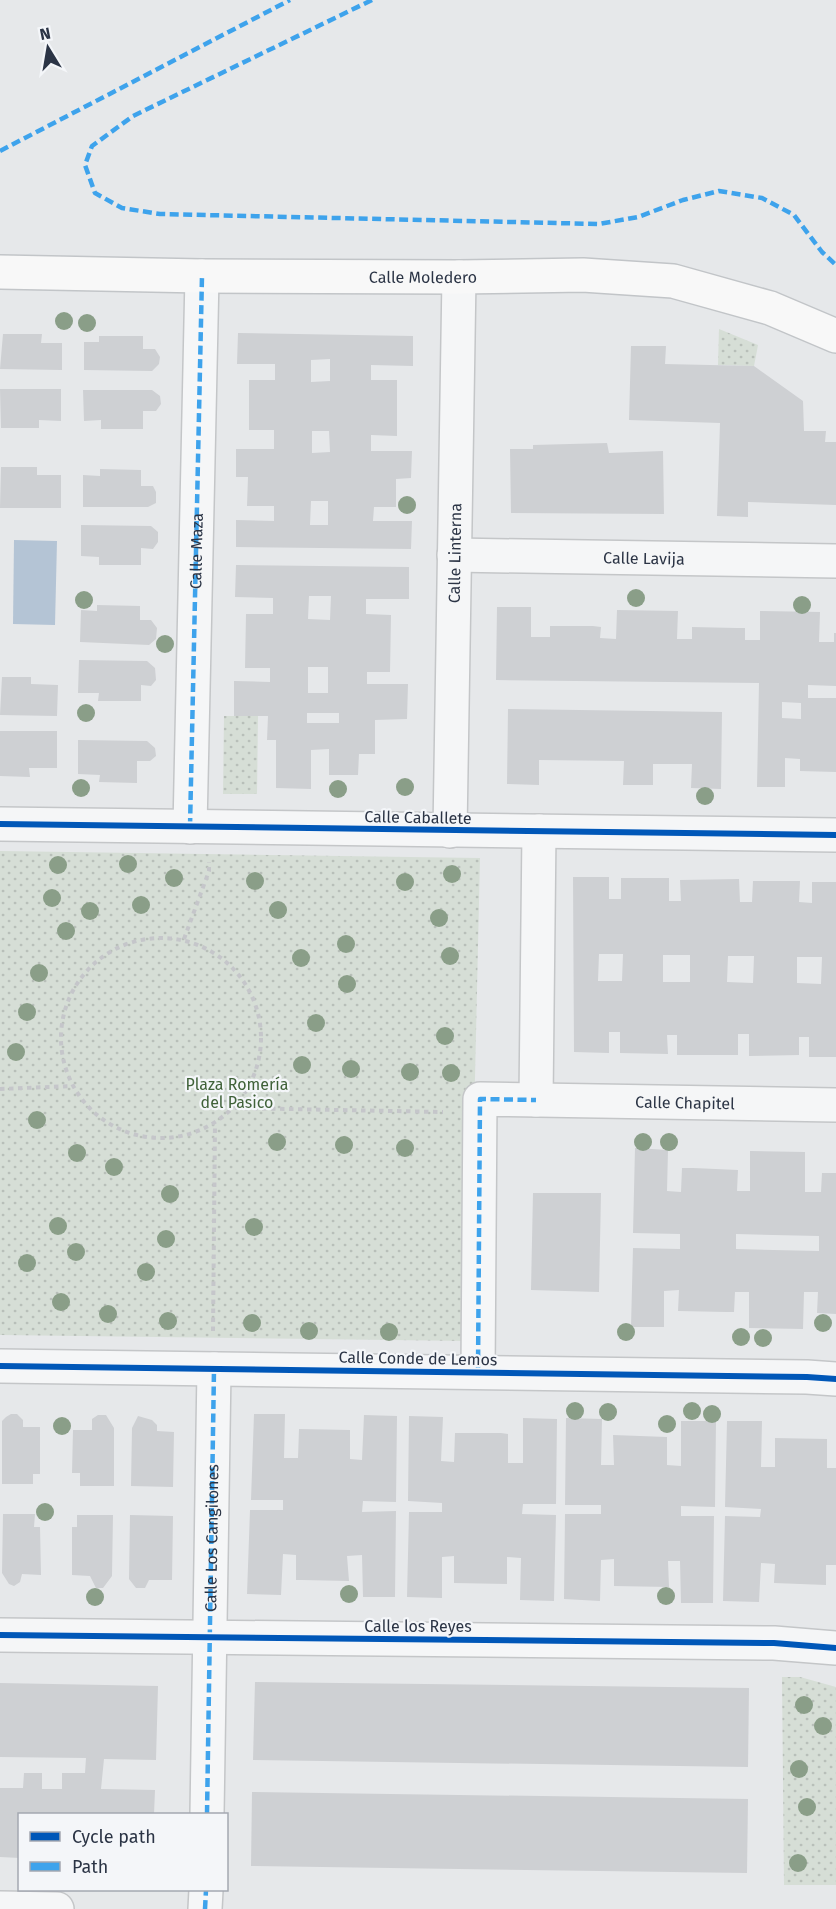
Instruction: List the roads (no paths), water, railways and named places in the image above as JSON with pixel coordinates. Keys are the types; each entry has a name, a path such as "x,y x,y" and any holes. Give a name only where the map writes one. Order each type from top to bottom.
{"main road":[{"name":"Calle Moledero","path":"0,272 202,276 583,275 673,280 770,308 836,336"}],"street":[{"name":"Calle Maza","path":"190,827 202,276"},
{"name":"Calle Linterna","path":"450,831 459,277"},
{"name":"Calle Lavija","path":"454,555 836,561"},
{"name":"Calle Caballete","path":"0,824 836,835"},
{"path":"536,1100 539,831"},
{"name":"Calle Chapitel","path":"478,1372 480,1099 836,1105"},
{"name":"Calle Conde de Lemos","path":"0,1366 836,1379"},
{"name":"Calle Los Cangilones","path":"207,1813 214,1369"},
{"name":"Calle los Reyes","path":"0,1635 774,1642 836,1648"},
{"path":"205,1909 206,1891"},
{"path":"0,1908 57,1909"}],"water":[{"path":"14,540 57,541 55,625 13,624"}],"park label":[{"name":"Plaza Romería del Pasico","path":"237,1093"}]}
